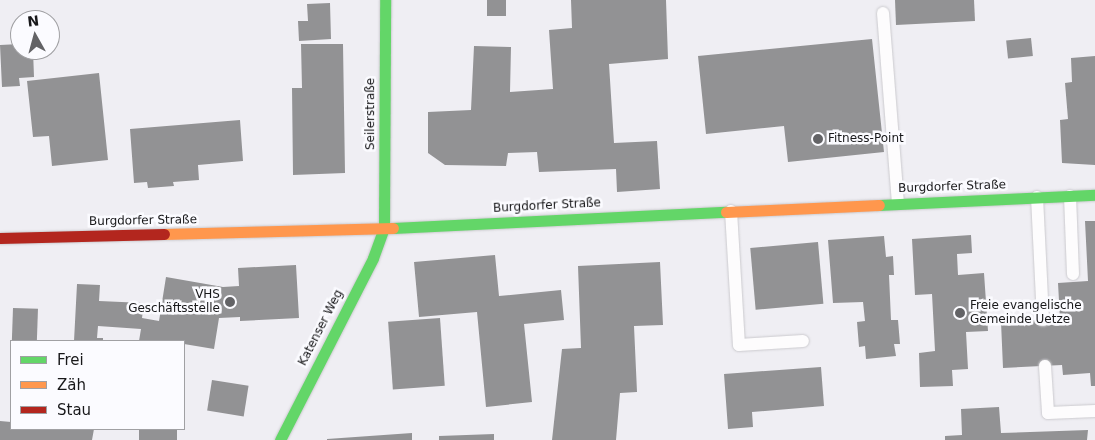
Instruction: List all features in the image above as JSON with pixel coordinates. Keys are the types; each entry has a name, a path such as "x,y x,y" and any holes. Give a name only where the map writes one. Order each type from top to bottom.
{"main road":[{"name":"Seilerstraße","path":"384,228 385,0"},
{"name":"Burgdorfer Straße","path":"0,238 384,228 1095,194"},
{"name":"Katenser Weg","path":"280,440 372,258 384,228"}],"lane":[{"path":"883,12 898,203"},
{"path":"1070,196 1073,274"},
{"path":"1037,197 1042,320"},
{"path":"731,211 739,346 803,341"},
{"path":"1045,366 1048,413 1095,411"}],"building":[{"path":"487,0 506,0 506,16 487,16"},
{"path":"571,0 666,0 668,59 609,64 614,143 657,141 660,189 617,192 616,169 539,172 537,152 508,153 506,166 445,165 428,153 428,112 471,110 474,46 511,47 510,92 553,89 549,30 572,28"},
{"path":"895,0 974,0 975,21 896,25"},
{"path":"330,3 331,39 299,41 298,21 308,21 307,4"},
{"path":"1031,38 1033,56 1008,59 1006,41"},
{"path":"872,39 884,152 788,162 784,126 706,134 698,56"},
{"path":"10,44 10,60 33,60 34,77 19,78 20,86 2,87 0,45"},
{"path":"301,44 343,44 345,173 293,175 292,88 302,88"},
{"path":"1095,56 1095,165 1062,163 1060,120 1068,119 1065,83 1072,82 1071,58"},
{"path":"99,73 108,160 52,166 49,136 33,137 27,81"},
{"path":"240,120 243,161 198,165 199,180 173,182 174,186 148,188 147,182 134,183 130,129"},
{"path":"1085,221 1095,221 1095,386 1091,386 1090,373 1063,375 1062,365 1003,368 1001,322 1060,319 1058,283 1088,281"},
{"name":"Freie evangelische Gemeinde Uetze","path":"971,235 972,253 957,254 958,275 984,273 988,331 966,332 968,369 952,370 953,386 920,387 919,353 935,351 932,294 915,295 912,239"},
{"path":"884,236 886,257 893,256 894,275 889,275 891,320 898,320 900,344 894,344 896,356 866,359 865,346 859,347 857,322 865,321 863,302 833,303 828,240"},
{"path":"818,242 823,304 756,310 750,248"},
{"path":"495,255 499,296 561,290 564,320 524,324 532,402 486,407 477,312 419,317 414,262"},
{"path":"660,262 663,325 634,326 637,392 620,393 616,440 552,440 562,349 581,348 578,266"},
{"name":"VHS Geschäftsstelle","path":"296,265 299,318 240,321 240,317 219,318 214,349 185,344 185,340 139,340 141,329 98,326 97,338 103,338 103,340 74,340 77,284 100,285 99,301 144,303 142,318 159,321 166,277 223,287 239,286 238,268"},
{"path":"13,308 38,309 37,340 12,340"},
{"path":"440,318 445,386 393,389 388,322"},
{"path":"821,367 824,406 752,412 753,427 728,429 724,374"},
{"path":"212,380 249,386 244,416 207,411"},
{"path":"999,407 1001,433 1088,430 1087,440 945,440 945,436 962,435 961,409"},
{"path":"0,421 10,422 10,430 94,430 92,440 0,440"},
{"path":"139,430 177,430 177,440 139,440"},
{"path":"412,433 412,440 327,440 327,439"},
{"path":"494,434 494,440 439,440 439,436"}],"traffic: fast":[{"path":"280,440 373,258 384,228 385,0"},
{"path":"879,205 1095,195"},
{"path":"393,228 726,212"}],"traffic: slow":[{"path":"726,212 879,205"},
{"path":"164,234 393,228"}],"traffic: jam":[{"path":"0,238 164,234"}],"place":[{"name":"Fitness-Point","path":"818,139"},
{"name":"VHS Geschäftsstelle","path":"230,302"},
{"name":"Freie evangelische Gemeinde Uetze","path":"960,313"}]}
